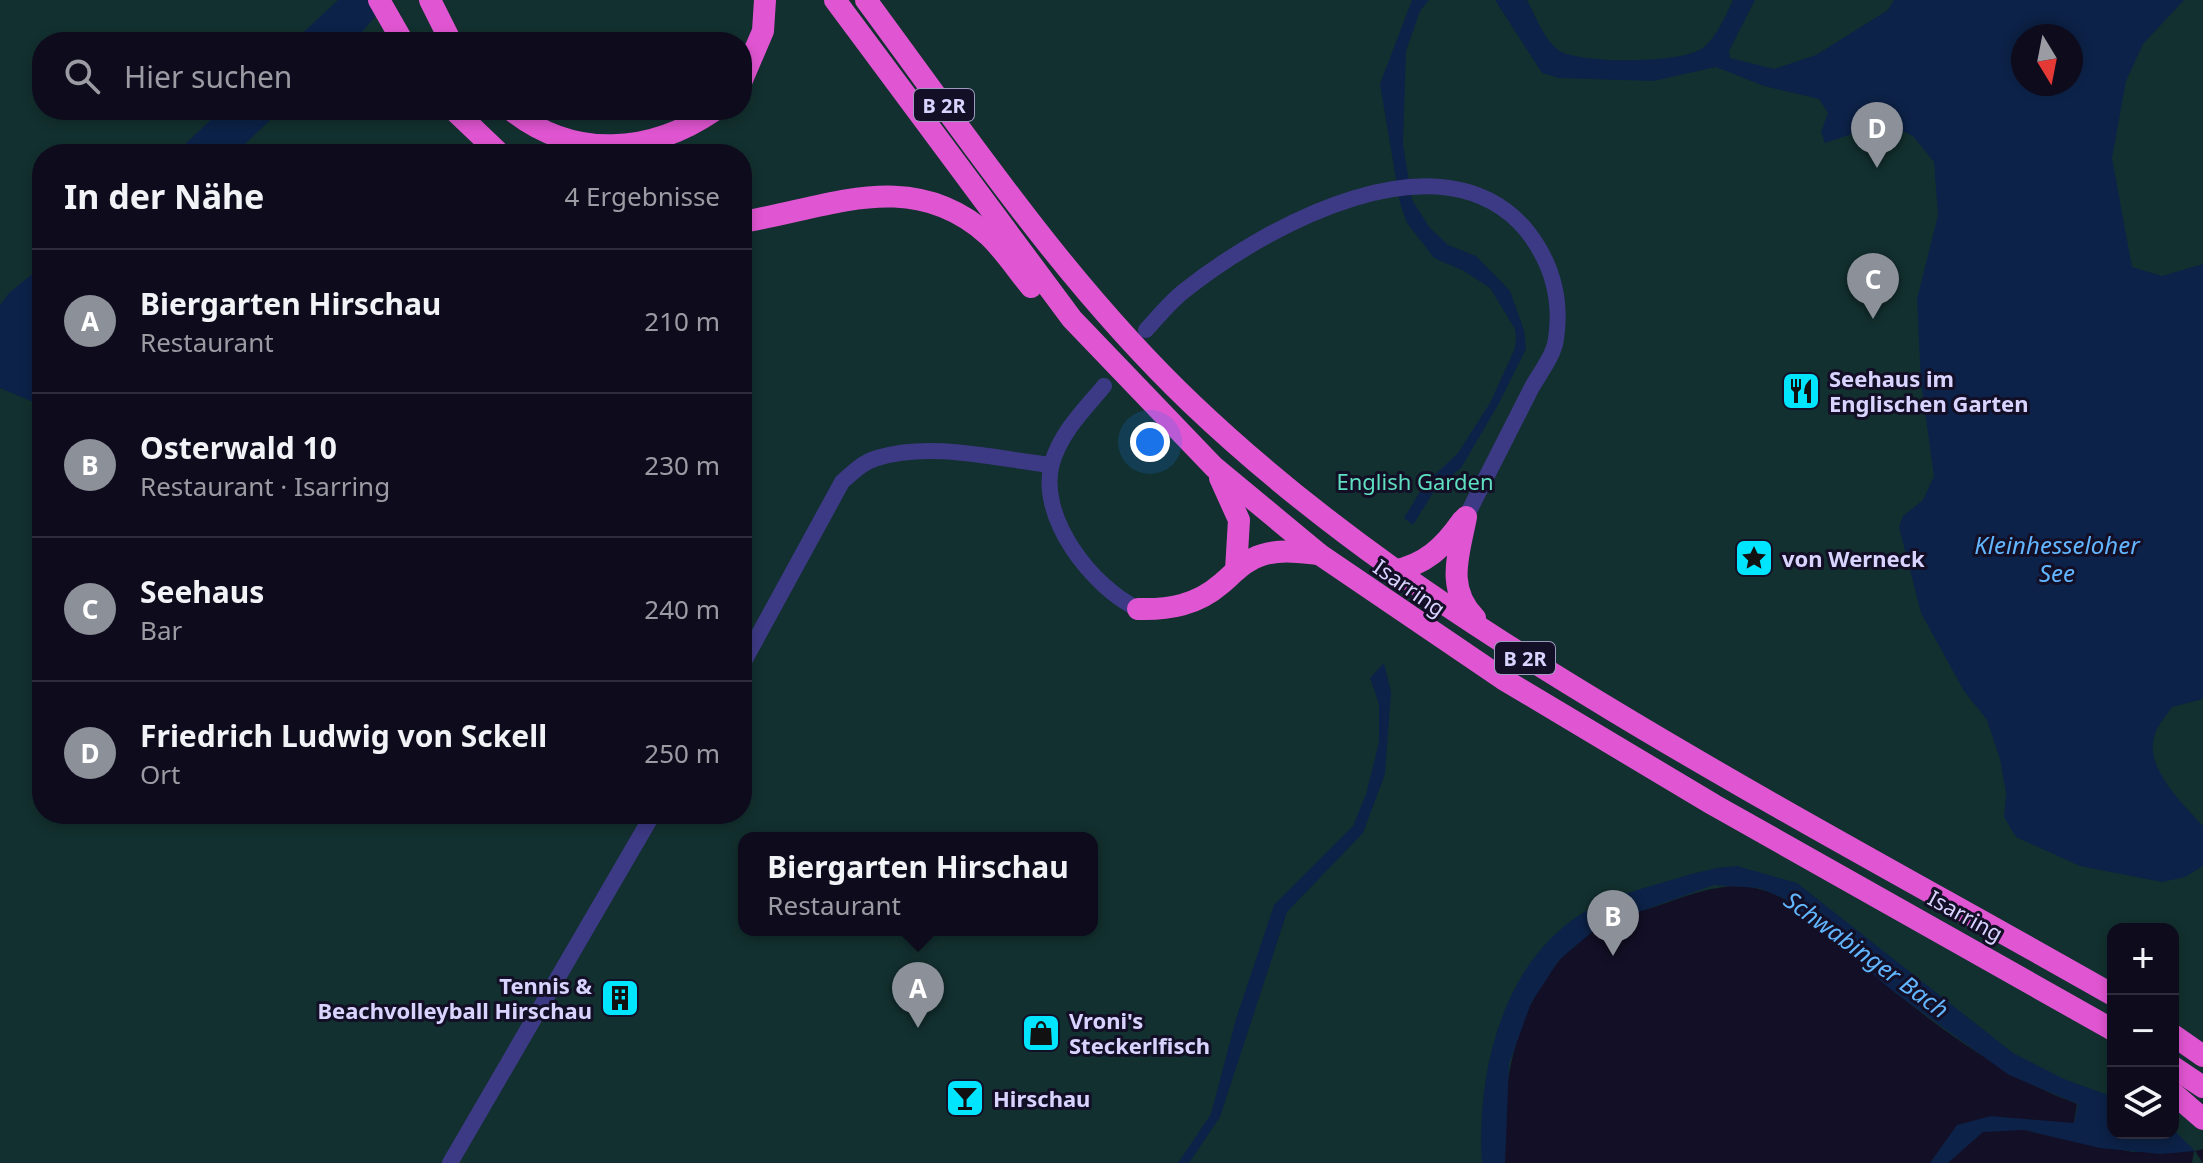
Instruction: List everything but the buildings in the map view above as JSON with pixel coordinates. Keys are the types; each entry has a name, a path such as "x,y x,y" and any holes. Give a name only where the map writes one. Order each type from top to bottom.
{"highway":[{"path":"379,0 397,32"},
{"path":"430,0 445,32"},
{"path":"752,57 763,31 765,0"},
{"name":"Isarring","path":"835,0 1072,319 1214,467 1319,554 1503,679 1714,805 2107,1027"},
{"name":"Isarring","path":"866,0 1023,209 1117,326 1189,401 1280,484 1393,571 1502,643 1730,781 2107,992"},
{"path":"464,120 490,144"},
{"path":"523,120 533,128 569,142 587,144"},
{"path":"641,144 689,128 701,120"},
{"path":"752,220 835,200 881,195 919,198 959,214 989,236 1042,301 1072,319"},
{"path":"1214,467 1239,520 1240,545 1236,570"},
{"path":"1393,571 1412,567 1443,548 1466,517"},
{"path":"1466,517 1456,568 1457,594 1470,613 1502,643"},
{"path":"1138,609 1161,610 1204,597 1259,555 1282,550 1319,554"},
{"path":"2179,1029 2203,1043"},
{"path":"2179,1039 2203,1056"},
{"path":"2179,1071 2203,1087"},
{"path":"2179,1098 2203,1119"}],"street":[{"path":"1146,330 1183,292 1255,241 1313,214 1384,191 1417,185 1448,187 1484,197 1517,219 1541,250 1558,293 1556,342 1466,517"},
{"path":"1104,386 1066,431 1051,465 1053,500 1072,551 1100,584 1138,609"},
{"path":"752,647 842,482 861,465 878,457 927,452 1051,465"},
{"path":"450,1163 647,824"}],"green space":[{"name":"English Garden","path":"0,0 2203,0 2203,1149 2195,1151 2203,1163 2192,1163 2194,1151 2132,1152 2071,1139 2077,1104 2021,1079 1966,1045 1889,987 1793,905 1767,891 1738,886 1709,889 1622,916 1598,927 1572,947 1550,972 1533,1000 1520,1031 1511,1064 1504,1130 1505,1163 0,1163"}],"water":[{"path":"338,0 390,0 362,32 304,32"},
{"path":"1412,0 1429,0 1420,11 1406,51 1403,144 1412,200 1430,228 1448,245 1476,256 1510,291 1524,330 1526,349 1461,468 1436,488 1413,525 1404,518 1424,485 1458,453 1490,403 1515,348 1516,337 1515,329 1490,288 1464,271 1434,258 1407,223 1400,203 1380,84"},
{"name":"Kleinhesseloher See","path":"1495,0 1527,0 1545,35 1560,51 1589,58 1633,60 1693,53 1713,37 1733,0 1755,0 1729,51 1730,58 1774,69 1816,55 1888,10 1894,0 2184,0 2143,44 2126,81 2112,158 2132,267 2162,276 2203,264 2203,699 2172,707 2156,730 2153,747 2167,784 2203,826 2203,866 2185,877 2162,882 2080,866 2016,837 2004,817 2006,793 2000,759 1987,720 1964,691 1921,613 1899,527 1903,516 1923,500 1934,476 1921,382 1917,299 1938,215 1934,162 1913,136 1885,123 1825,143 1821,132 1828,113 1819,99 1764,86 1716,67 1653,81 1559,78 1542,73"},
{"path":"211,120 270,120 245,144 185,144"},
{"path":"32,274 32,401 0,388 0,305 9,293"},
{"path":"1384,663 1391,692 1385,774 1363,833 1287,912 1220,1117 1189,1163 1178,1163 1211,1114 1236,1019 1274,905 1353,826 1366,794 1379,742 1379,704 1370,678"},
{"name":"Schwabinger Bach","path":"1737,866 1797,883 2013,1053 2064,1079 2107,1095 2107,1139 2179,1139 2179,1135 2195,1151 2161,1154 2100,1148 2024,1130 1983,1132 1948,1163 1930,1163 1957,1125 1991,1116 2074,1123 2078,1104 2009,1075 1894,992 1783,898 1759,888 1714,885 1599,926 1559,960 1531,1003 1509,1064 1505,1163 1482,1163 1481,1129 1490,1059 1499,1025 1513,992 1531,962 1554,936 1581,914 1600,904 1630,892 1718,868"}],"place":[{"name":"Friedrich Ludwig von Sckell","path":"1877,168"},
{"name":"Seehaus","path":"1873,319"},
{"name":"Seehaus im Englischen Garten","path":"1801,391"},
{"name":"von Werneck","path":"1754,558"},
{"name":"Osterwald 10","path":"1613,956"},
{"name":"Tennis & Beachvolleyball Hirschau","path":"620,998"},
{"name":"Biergarten Hirschau","path":"918,1028"},
{"name":"Vroni's Steckerlfisch","path":"1041,1033"},
{"name":"Hirschau","path":"965,1098"}]}
